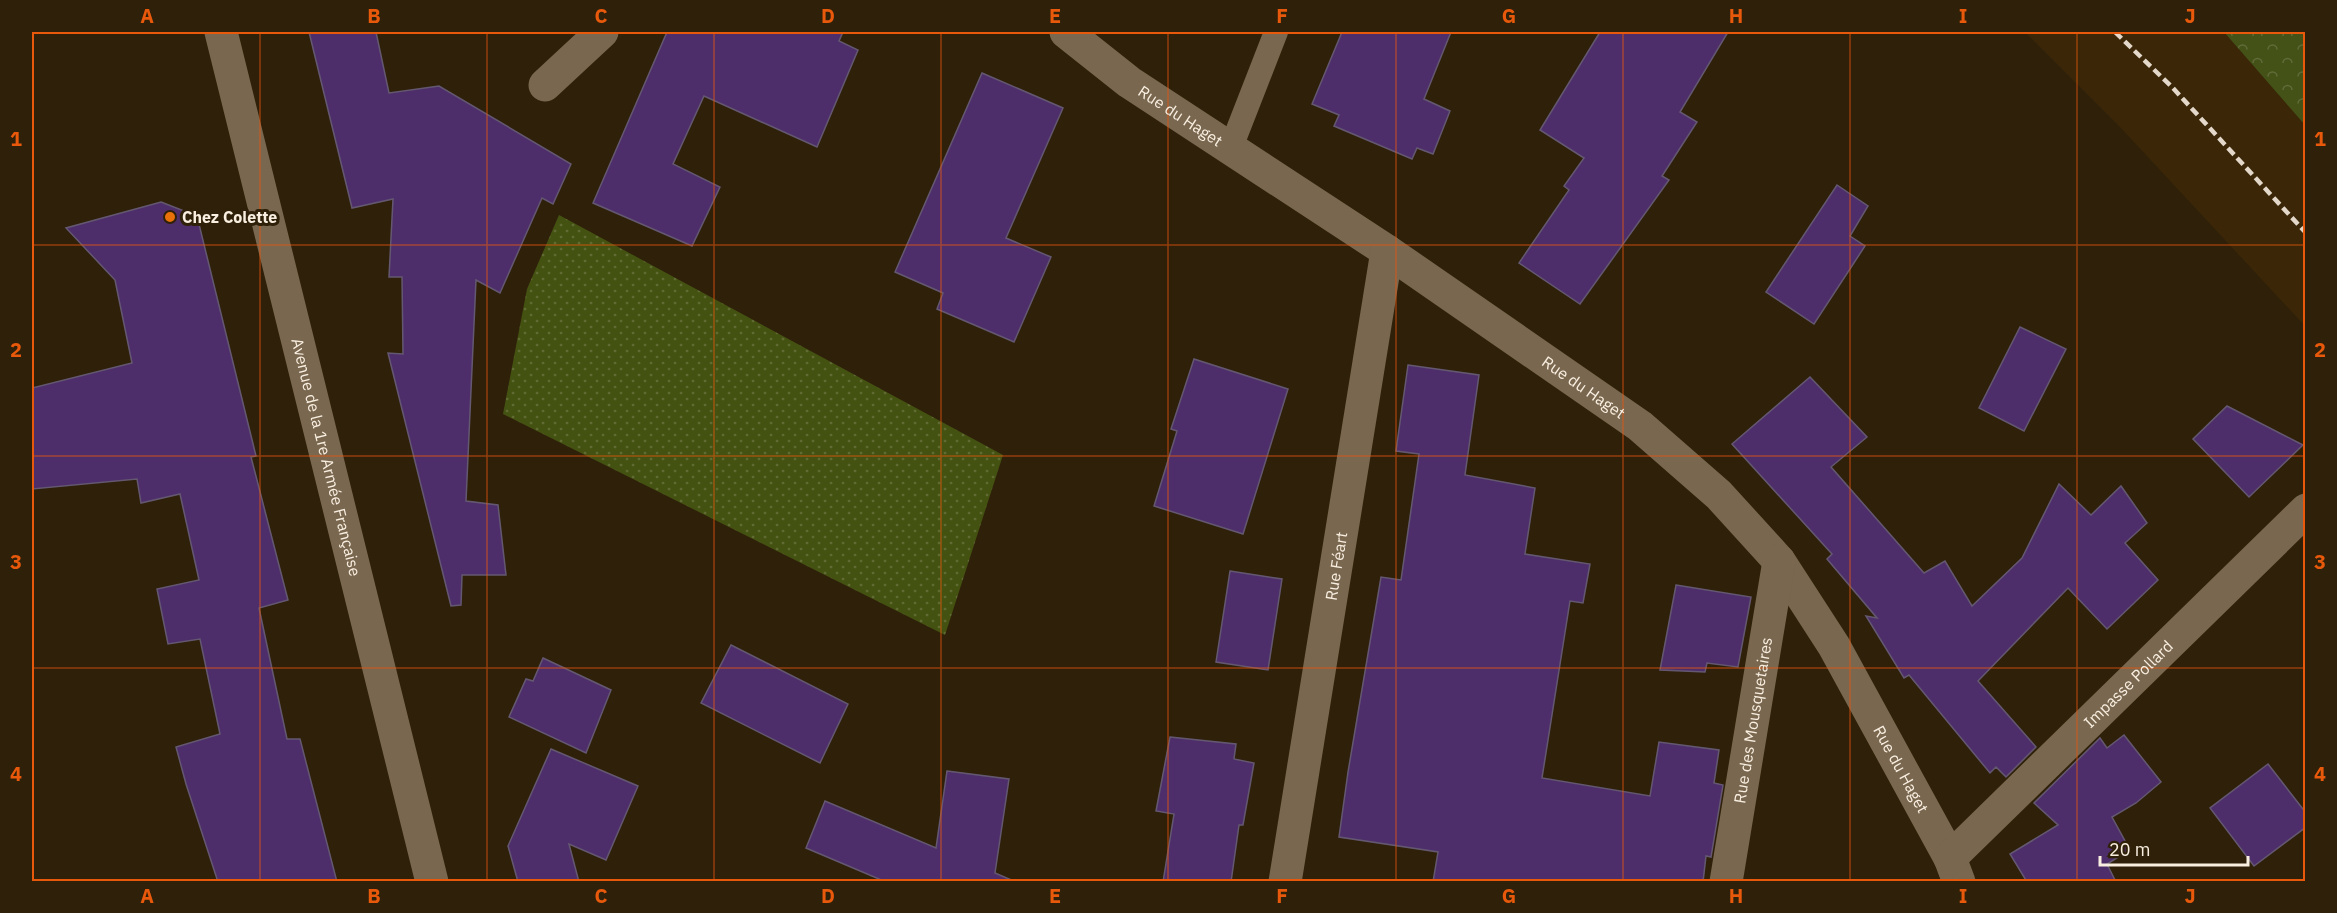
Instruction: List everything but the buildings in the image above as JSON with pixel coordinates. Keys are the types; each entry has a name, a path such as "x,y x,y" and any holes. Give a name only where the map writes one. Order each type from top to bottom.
{"street":[{"name":"Avenue de la 1re Armée Française","path":"221,32 432,882"},
{"path":"545,85 602,32"},
{"name":"Rue du Haget","path":"1066,32 1129,82 1387,251 1640,426 1719,495 1779,561 1834,646 1954,870"},
{"name":"Rue Féart","path":"1285,882 1387,251"},
{"name":"Impasse Pollard","path":"1954,870 2306,510"},
{"name":"Rue des Mousquetaires","path":"1726,882 1779,561"}],"lane":[{"path":"1230,150 1276,32"}],"shaded area":[{"path":"2025,32 2224,32 2305,125 2305,326 2120,127"}],"green space":[{"path":"2224,32 2305,32 2305,125"},
{"path":"559,215 1003,455 945,635 503,414 527,289"}],"railway":[{"path":"2115,32 2172,87 2306,233"}],"place":[{"name":"Chez Colette","path":"170,217"}]}
